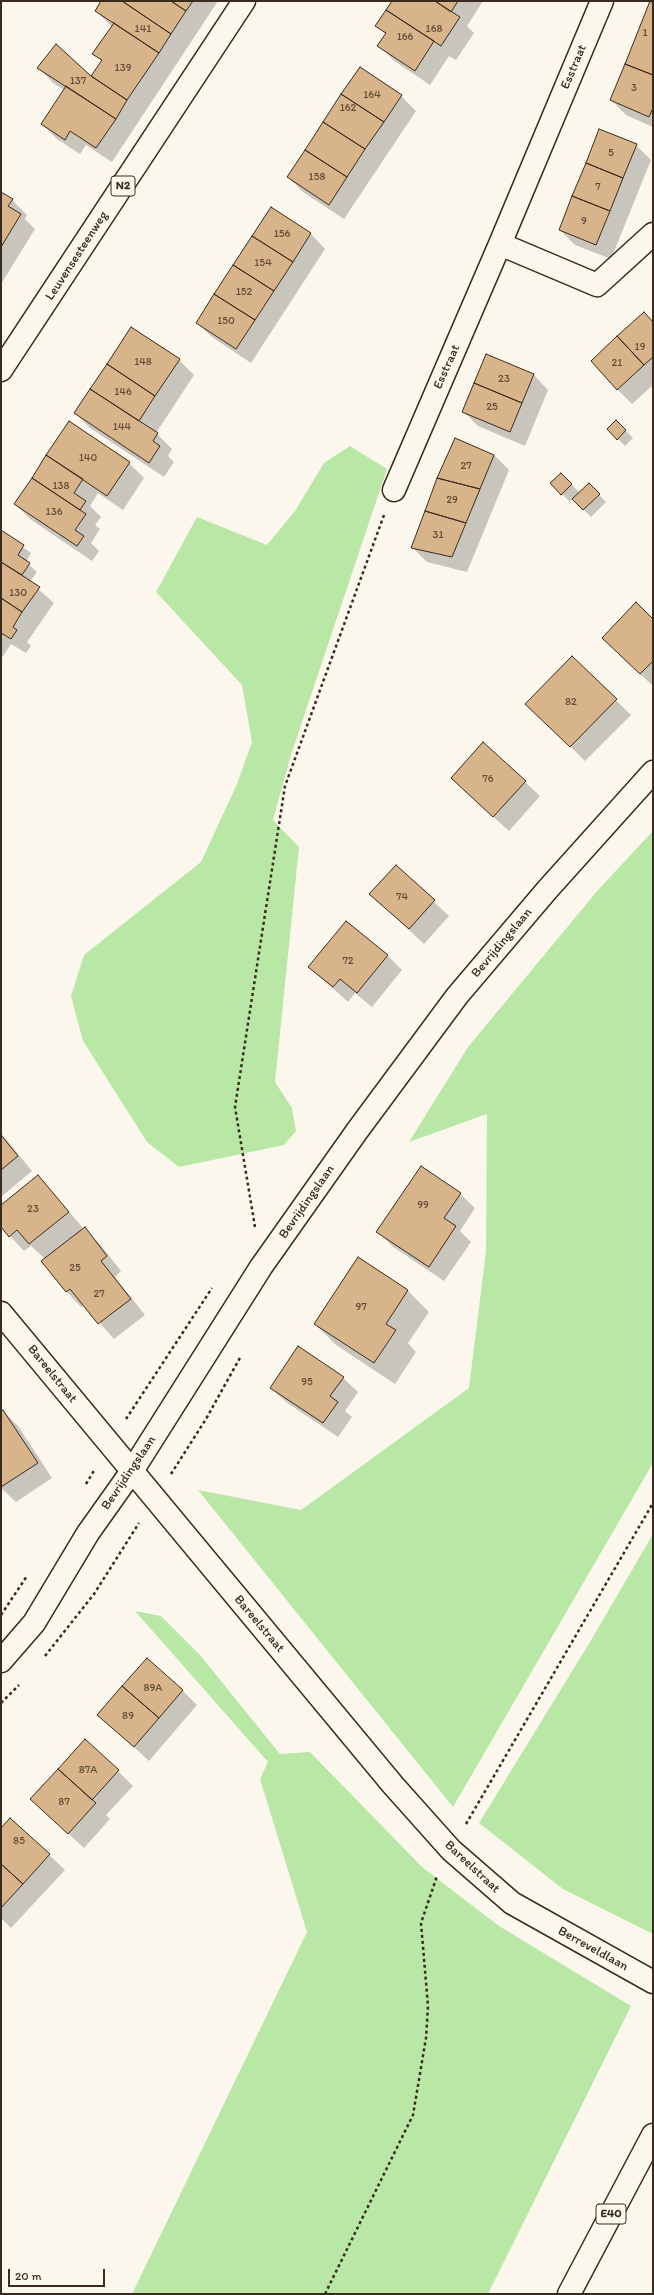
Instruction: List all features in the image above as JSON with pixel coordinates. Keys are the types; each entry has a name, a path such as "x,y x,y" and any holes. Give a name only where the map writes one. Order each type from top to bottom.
{"main road":[{"name":"Leuvensesteenweg","path":"1,370 244,1"},
{"name":"Esstraat","path":"394,490 500,244 602,1"},
{"path":"500,244 597,285 653,234"},
{"name":"Bevrijdingslaan","path":"1,1661 34,1623 88,1533 132,1472 261,1267 457,996 548,890 653,772"},
{"name":"Bareelstraat","path":"1,1313 393,1785 451,1850 512,1904 534,1916"},
{"name":"Berreveldlaan","path":"534,1916 653,1982"},
{"name":"E40","path":"569,2294 653,2135"}],"path":[{"path":"261,1267 235,1107 285,786 394,490"},
{"path":"43,1658 94,1594 206,1419 243,1351"},
{"path":"465,1825 580,1632 653,1503"},
{"path":"1,1703 23,1680"},
{"path":"325,2294 413,2115 426,2038 427,2014 420,1923 439,1871"}],"green space":[{"path":"350,446 387,469 291,755 273,820 299,847 275,1082 292,1108 296,1131 284,1145 179,1167 147,1142 83,1041 71,996 84,955 201,862 237,784 252,742 242,685 156,592 197,517 267,545 295,511 324,463"},
{"path":"653,831 653,1463 453,1807 198,1490 301,1510 469,1388 486,1251 487,1114 409,1142 468,1047 598,890"},
{"path":"653,1534 653,1934 563,1889 479,1823 590,1642"},
{"path":"135,1611 161,1616 200,1655 280,1754 310,1752 422,1867 499,1926 631,2006 488,2294 132,2294 307,1932 260,1779 268,1762"}],"building":[{"path":"101,1 122,1 171,34 159,53 95,11"},
{"path":"122,1 171,1 186,11 171,34"},
{"path":"171,1 193,1 186,11"},
{"path":"392,1 435,1 460,17 441,46 386,10"},
{"path":"435,1 458,1 451,12"},
{"path":"650,1 653,3 653,75 625,64"},
{"path":"386,10 434,41 415,71 377,46 386,33 375,26"},
{"path":"114,23 159,53 127,100 91,76 102,60 92,54"},
{"path":"56,44 91,76 127,100 116,119 37,68"},
{"path":"625,64 653,75 653,108 649,117 610,100"},
{"path":"360,67 402,95 384,122 341,94"},
{"path":"66,86 116,119 96,148 70,131 65,140 41,124"},
{"path":"341,94 384,122 365,149 323,122"},
{"path":"323,122 365,149 347,177 305,150"},
{"path":"599,129 637,144 623,178 586,163"},
{"path":"305,150 347,177 329,205 287,177"},
{"path":"586,163 623,178 610,211 572,196"},
{"path":"1,192 13,199 8,206 21,214 1,247"},
{"path":"572,196 610,211 596,245 559,230"},
{"path":"271,207 311,233 293,262 252,236"},
{"path":"252,236 293,262 274,291 233,265"},
{"path":"233,265 274,291 255,320 214,294"},
{"path":"214,294 255,320 236,349 196,323"},
{"path":"644,312 653,322 653,357 644,365 617,336"},
{"path":"131,327 180,359 155,396 107,364"},
{"path":"617,336 644,365 617,390 591,361"},
{"path":"486,354 534,374 522,403 474,383"},
{"path":"107,364 155,396 139,421 90,389"},
{"path":"474,383 522,403 510,432 462,412"},
{"path":"90,389 158,433 153,441 160,446 149,463 74,413"},
{"path":"616,420 626,430 617,440 607,429"},
{"path":"69,421 130,462 107,496 46,455"},
{"path":"455,438 494,455 480,489 437,478"},
{"path":"46,455 83,479 74,493 86,501 80,510 32,478"},
{"path":"561,473 572,484 561,495 550,483"},
{"path":"32,478 86,514 75,530 84,536 77,546 14,504"},
{"path":"437,478 480,489 466,523 425,511"},
{"path":"589,483 600,494 583,510 572,499"},
{"path":"425,511 466,523 452,557 411,548"},
{"path":"1,530 24,545 18,555 30,563 22,575 1,562"},
{"path":"1,562 40,587 22,612 1,598"},
{"path":"1,598 22,612 13,627 17,630 11,639 1,633"},
{"path":"636,602 653,619 653,661 640,674 602,638"},
{"path":"572,656 617,699 570,747 525,704"},
{"path":"483,742 526,781 493,817 451,778"},
{"path":"396,865 435,900 409,929 369,894"},
{"path":"346,921 388,955 357,993 340,979 333,987 308,967"},
{"path":"1,1135 18,1156 1,1170"},
{"path":"421,1166 461,1193 444,1218 456,1226 429,1267 376,1232"},
{"path":"38,1175 69,1212 29,1244 17,1230 9,1237 1,1227 1,1205"},
{"path":"85,1227 107,1256 101,1261 131,1299 98,1324 70,1289 66,1292 41,1261"},
{"path":"358,1257 408,1290 386,1324 396,1330 374,1363 314,1324"},
{"path":"298,1346 344,1377 330,1396 338,1402 323,1423 270,1388"},
{"path":"3,1410 38,1463 1,1487 1,1411"},
{"path":"147,1658 183,1690 159,1718 122,1686"},
{"path":"122,1686 159,1718 134,1747 97,1715"},
{"path":"85,1739 119,1770 92,1800 58,1769"},
{"path":"58,1769 96,1803 68,1834 30,1799"},
{"path":"10,1818 50,1854 23,1884 1,1864 1,1828"},
{"path":"1,1864 23,1884 1,1908"}]}
